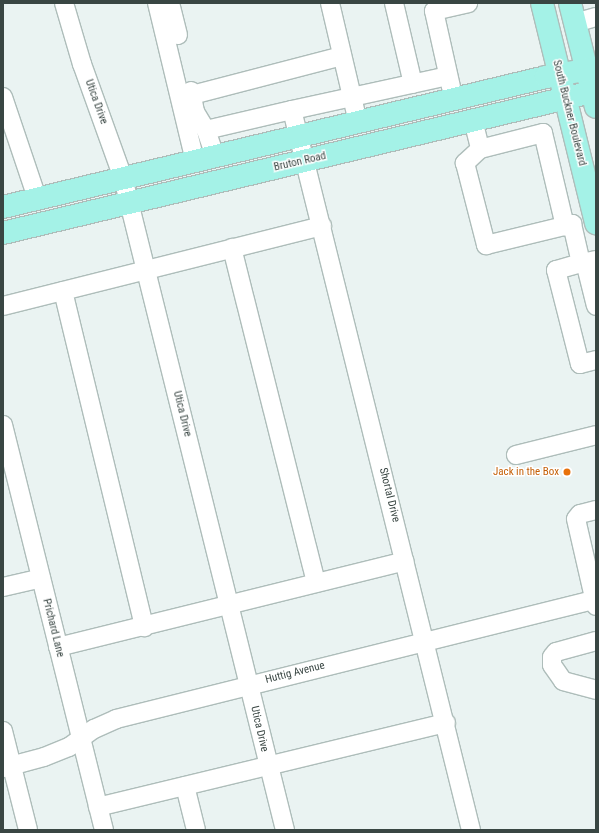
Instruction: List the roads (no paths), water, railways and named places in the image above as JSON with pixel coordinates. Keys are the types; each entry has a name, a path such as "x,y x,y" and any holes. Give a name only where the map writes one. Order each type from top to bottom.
{"main road":[{"name":"South Buckner Boulevard","path":"542,3 595,221"},
{"path":"572,13 591,69 595,97"},
{"path":"3,207 454,99 591,69"},
{"name":"Bruton Road","path":"3,233 566,98 595,97"}],"street":[{"name":"Utica Drive","path":"64,3 82,64 123,178 130,202 249,684 268,767 285,830"},
{"path":"157,3 205,158"},
{"path":"170,3 195,112 206,130 205,158"},
{"path":"330,3 358,122"},
{"path":"394,3 413,84"},
{"path":"454,99 434,11 468,3"},
{"path":"572,13 596,17 592,3"},
{"path":"192,95 342,56"},
{"path":"206,130 448,76"},
{"path":"3,97 37,198"},
{"name":"Shortal Drive","path":"292,110 472,830"},
{"path":"473,120 480,149"},
{"path":"595,221 569,225 486,245 465,163 480,149 543,133 569,225 588,262 596,306"},
{"path":"3,306 322,226"},
{"path":"232,248 316,583"},
{"path":"588,262 556,270 580,364 596,360"},
{"path":"63,291 144,627"},
{"name":"Prichard Lane","path":"3,425 104,830"},
{"path":"516,456 596,435"},
{"path":"595,602 591,566 576,519 580,514 596,510"},
{"path":"58,647 229,606 405,561"},
{"path":"3,587 41,578"},
{"name":"Huttig Avenue","path":"7,767 44,757 69,747 80,738 116,719 249,684 595,602"},
{"path":"596,641 556,652 552,657 552,665 563,681 596,690"},
{"path":"98,807 446,723"},
{"path":"3,731 7,767 28,830"},
{"path":"185,786 196,830"}],"place":[{"name":"Jack in the Box","path":"567,472"}]}
